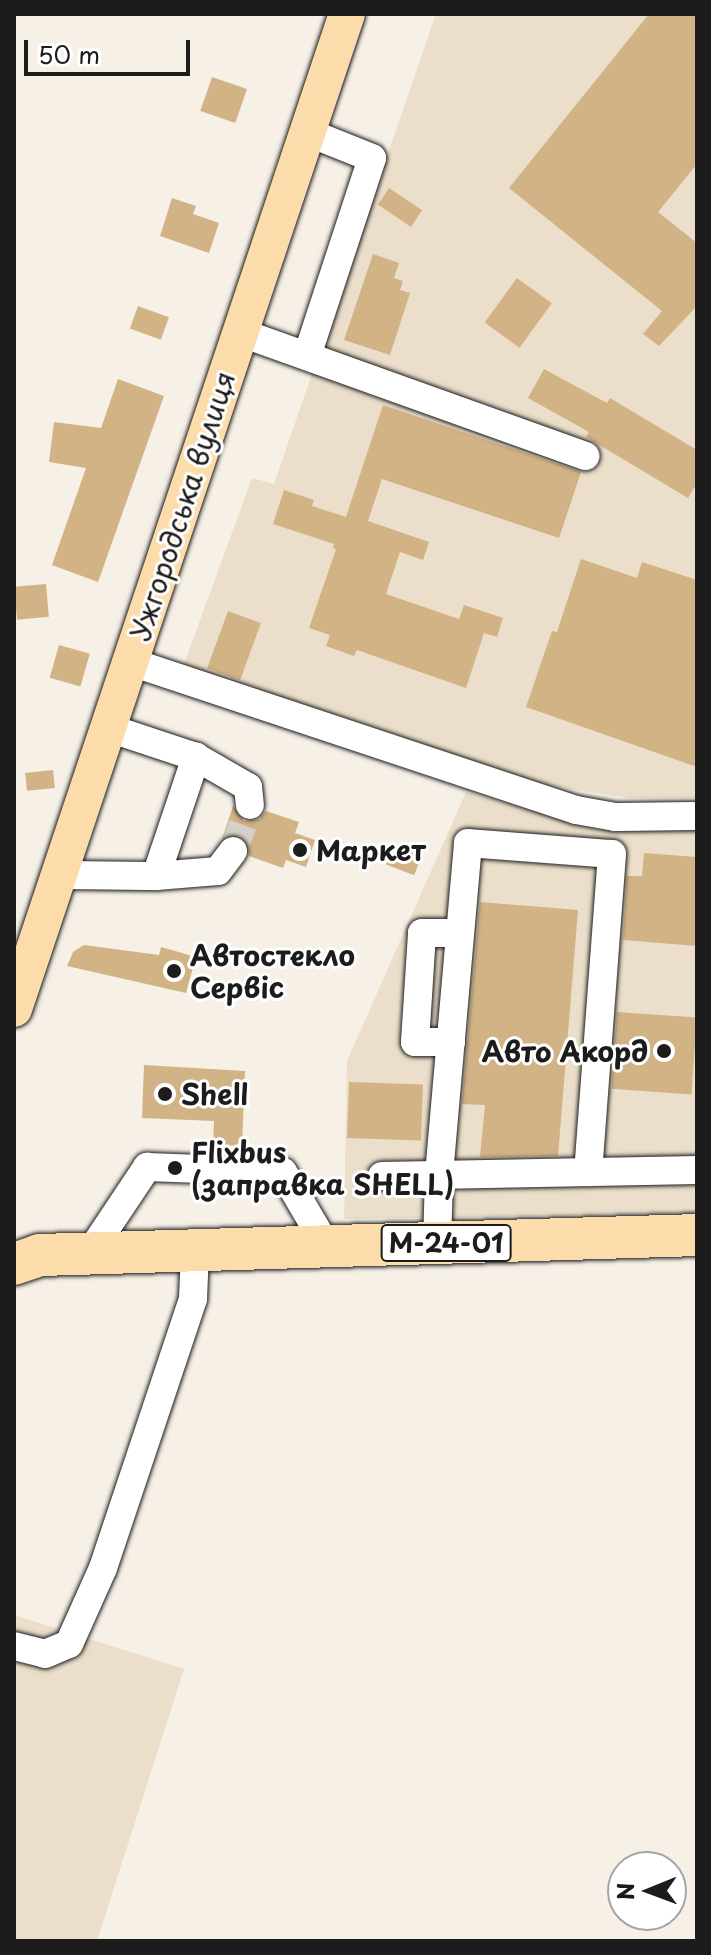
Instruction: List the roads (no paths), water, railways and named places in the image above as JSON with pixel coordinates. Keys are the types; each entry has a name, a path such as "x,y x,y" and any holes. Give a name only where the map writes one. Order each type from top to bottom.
{"highway":[{"name":"М-24-01","path":"23,1253 89,1254 697,1235"}],"main road":[{"name":"Ужгородська вулиця","path":"16,998 60,875 347,14"}],"lane":[{"path":"307,132 372,158 307,356"},
{"path":"239,332 586,456"},
{"path":"131,662 576,810 615,817 697,816"},
{"path":"109,728 196,757 248,787 250,805"},
{"path":"156,876 196,757"},
{"path":"437,1244 439,1175 468,843 612,854 588,1172"},
{"path":"60,875 156,876 218,871 233,851"},
{"path":"451,1042 415,1042 422,933 460,933"},
{"path":"89,1254 147,1167 283,1172 327,1247"},
{"path":"382,1176 697,1170"},
{"path":"14,1646 45,1654 69,1644 103,1568 188,1314 194,1289 195,1251"}],"tunnel":[{"path":"233,851 250,805"}],"place":[{"name":"Маркет","path":"300,850"},
{"name":"Автостекло Сервіс","path":"174,971"},
{"name":"Авто Акорд","path":"664,1051"},
{"name":"Shell","path":"165,1094"},
{"name":"Flixbus (заправка SHELL)","path":"175,1168"}]}
